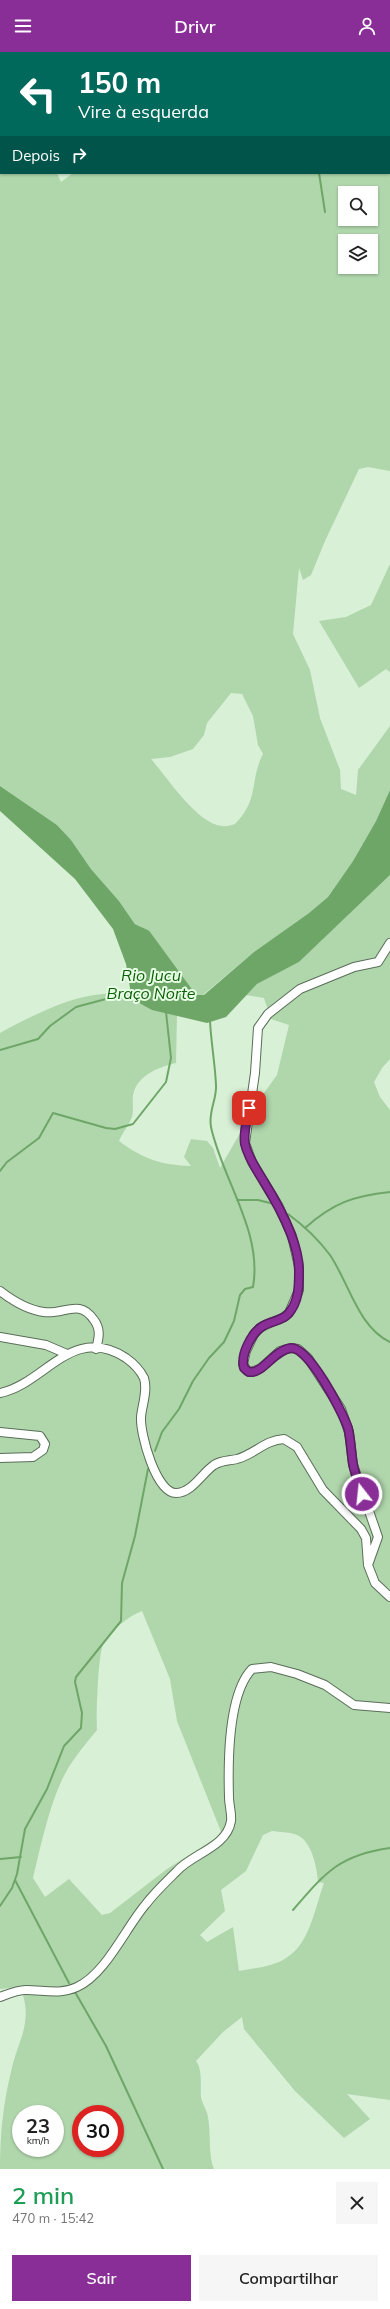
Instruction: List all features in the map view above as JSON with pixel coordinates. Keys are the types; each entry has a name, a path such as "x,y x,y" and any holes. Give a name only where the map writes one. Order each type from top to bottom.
{"street":[{"path":"368,1565 378,1537 353,1464 349,1432 341,1409 308,1358 298,1349 291,1348 280,1351 261,1368 252,1372 247,1370 243,1364 246,1351 254,1334 261,1327 284,1317 292,1309 299,1290 299,1267 292,1236 278,1205 252,1162 245,1143 256,1073 258,1028 268,1014 300,989 354,968 378,962 390,943"},
{"path":"0,1291 28,1308 45,1313 75,1308 86,1311 98,1324 99,1339 96,1349"},
{"path":"0,1337 46,1345 66,1354"},
{"path":"0,1393 10,1391 66,1354 80,1349 109,1351 125,1358 137,1367 144,1379 145,1390 141,1418 143,1436 159,1482 166,1490 176,1493 188,1489 220,1462 237,1459 250,1454 268,1442 284,1439 297,1447 323,1490 361,1529 366,1538 368,1565 375,1583 390,1597"},
{"path":"0,1432 40,1436 45,1444 43,1450 33,1457 0,1458"},
{"path":"0,1996 26,1990 66,1992 79,1987 112,1954 145,1905 179,1868 223,1838 228,1830 231,1820 229,1796 230,1734 241,1688 246,1675 252,1669 271,1668 297,1674 325,1685 354,1705 390,1708"}],"shaded area":[{"path":"0,174 57,174 61,182 72,174 390,174 390,471 368,467 359,469 325,541 311,575 303,580 299,568 293,634 310,670 320,718 340,770 341,789 356,795 358,770 390,726 390,790 376,821 353,861 328,897 309,913 254,952 203,995 197,995 181,984 165,968 119,901 91,869 71,840 57,825 0,786","holes":["231,693 242,694 253,716 258,745 263,754 256,773 248,806 243,815 235,824 224,826 212,823 193,809 151,759 170,757 193,749 204,735 207,723"]},
{"path":"390,564 390,672 386,669 359,688 319,621 346,617 371,605"},
{"path":"390,875 390,1059 382,1068 374,1082 380,1097 390,1110 390,2100 347,2094 370,2119 344,2138 295,2091 244,2029 242,2017 223,2032 196,2061 200,2069 202,2100 207,2112 209,2123 211,2158 214,2169 0,2169 1,2132 8,2084 23,2033 26,2014 22,1992 11,1988 0,1989 0,1033 50,1008 77,999 103,994 131,994 147,1006 177,1015 176,1063 150,1073 139,1082 133,1095 132,1117 119,1141 144,1157 170,1164 191,1166 184,1157 191,1139 207,1141 213,1148 220,1168 259,1100 277,1075 289,1025 271,1019 264,998 246,995 257,984 299,962","holes":["142,1611 170,1679 177,1721 222,1834 167,1869 110,1913 102,1915 69,1879 45,1897 33,1878 45,1828 57,1791 73,1760 97,1730 97,1700 101,1651 103,1645 110,1634 125,1620","272,1831 291,1833 302,1838 313,1856 318,1882 324,1883 311,1924 301,1944 294,1952 281,1961 263,1967 239,1971 233,1927 207,1942 200,1935 225,1911 221,1890 246,1871 263,1835"]}],"water":[{"name":"Rio Jucu Braço Norte","path":"0,786 57,825 71,840 91,869 119,901 165,968 181,984 197,995 204,995 254,952 309,913 328,897 353,861 376,821 390,790 390,875 299,962 257,984 226,1017 207,1023 152,1010 141,1004 131,994 126,964 113,929 75,879 0,811"}],"waterway":[{"path":"319,174 325,212"},
{"name":"Rio Jucu Braço Norte","path":"125,927 145,936 191,999"},
{"path":"0,1050 38,1039 50,1026 76,1007 132,992"},
{"path":"0,1171 7,1162 39,1138 53,1113 106,1128 115,1129 133,1124 166,1082 171,1058 166,1012"},
{"path":"155,1451 162,1432 179,1409 193,1381 209,1358 224,1342 234,1321 240,1295 245,1289 253,1287 255,1266 247,1226 216,1147 210,1121 216,1090 210,1021"},
{"path":"305,1228 325,1212 344,1202 365,1196 390,1192"},
{"path":"237,1200 258,1200 274,1204"},
{"path":"288,1214 310,1233 330,1255 362,1315 379,1335 390,1342"},
{"path":"0,1906 12,1888 17,1874 25,1829 47,1789 64,1746 81,1728 82,1713 75,1682 76,1677 121,1621 122,1583 135,1536 148,1469"},
{"path":"293,1910 314,1886 334,1868 358,1855 390,1848"},
{"path":"0,1859 21,1857"},
{"path":"15,1880 69,1983"},
{"path":"75,1992 106,2046 163,2169"}],"route":[{"path":"249,1108 245,1143 252,1162 278,1205 292,1236 299,1267 299,1290 295,1303 289,1313 284,1317 261,1327 254,1334 246,1351 243,1364 244,1368 249,1372 256,1371 280,1351 291,1348 298,1349 303,1352 341,1409 349,1432 353,1464 362,1494"}]}
